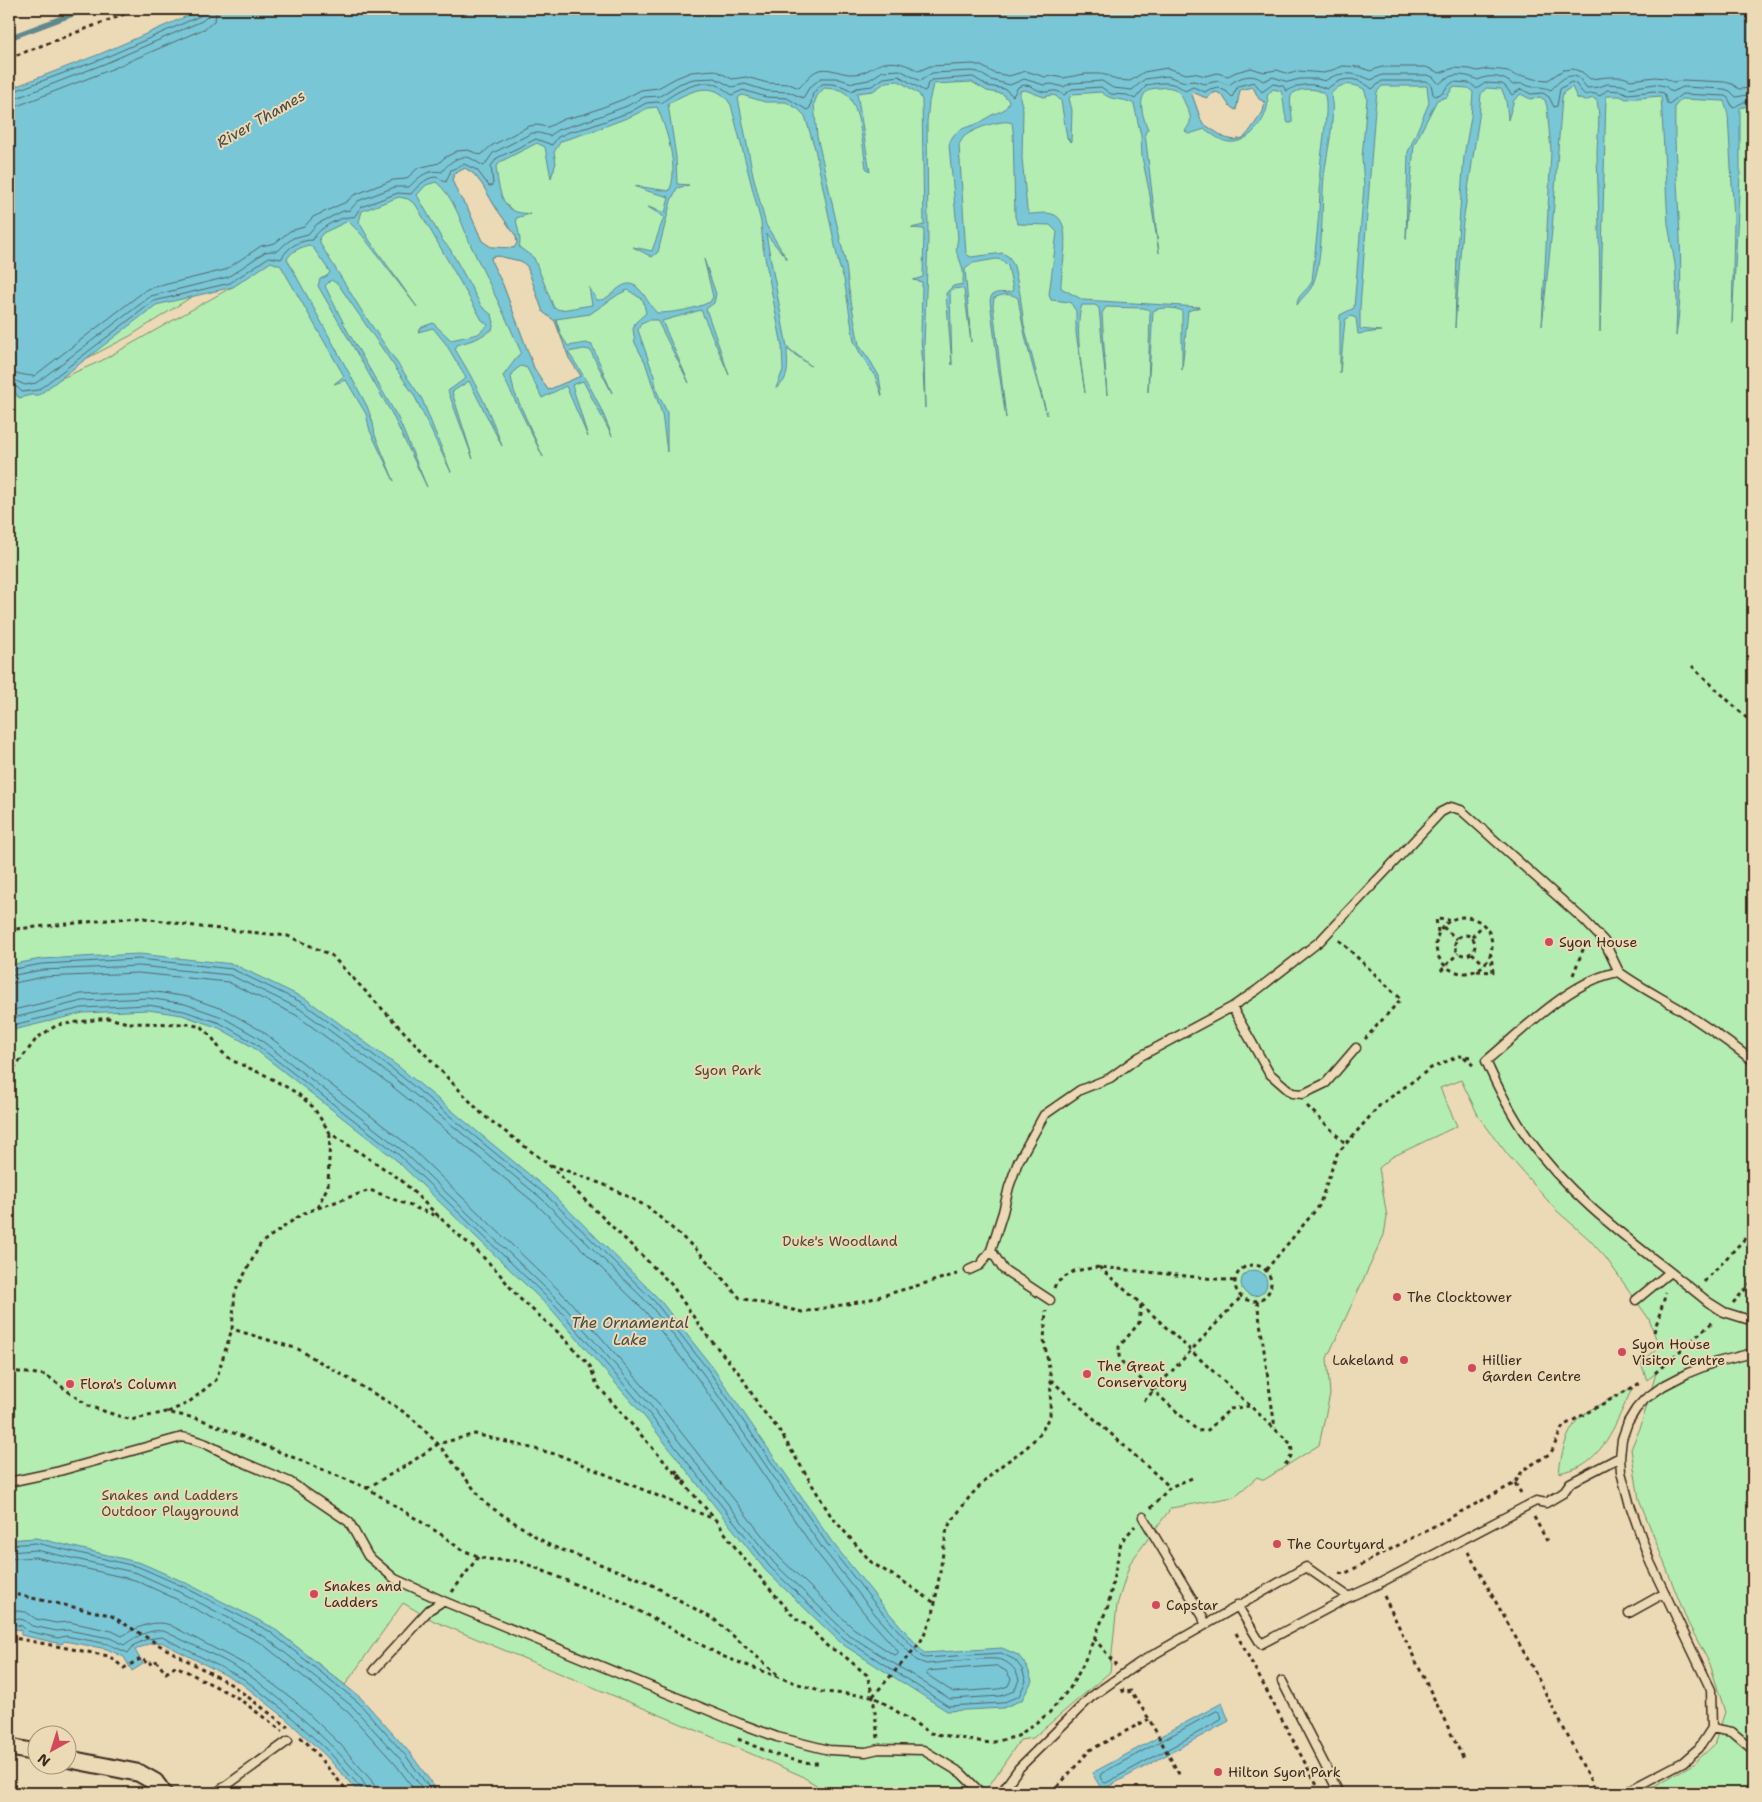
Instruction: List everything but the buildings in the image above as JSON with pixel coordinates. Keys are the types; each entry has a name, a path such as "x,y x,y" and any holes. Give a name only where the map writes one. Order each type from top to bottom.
{"street":[{"path":"9,1747 28,1751"},
{"path":"78,1761 139,1773 154,1782 163,1793"}],"lane":[{"path":"969,1270 980,1265 991,1250 1009,1186 1018,1162 1044,1115 1080,1090 1110,1078 1139,1057 1232,1007 1257,990 1320,941 1441,812 1451,807 1461,810 1585,921 1604,941 1619,972 1637,986 1676,1007 1726,1039 1753,1062"},
{"path":"1619,972 1606,974 1564,997 1486,1062 1504,1100 1524,1131 1557,1174 1593,1210 1708,1302 1724,1312 1753,1322"},
{"path":"1232,1007 1269,1073 1292,1093 1303,1094 1326,1083 1356,1048"},
{"path":"991,1250 1003,1269 1050,1300"},
{"path":"1636,1300 1670,1272"},
{"path":"1624,1793 1683,1762 1699,1748 1712,1728 1711,1690 1650,1562 1629,1502 1621,1472 1622,1439 1628,1422 1645,1399 1663,1386 1713,1363 1753,1353"},
{"path":"9,1482 56,1472 182,1437 191,1439 290,1482 349,1522 368,1556 396,1579 730,1720 777,1737 829,1750 866,1752 879,1748 922,1750 961,1773 981,1793"},
{"path":"1236,1605 1261,1644 1536,1501 1546,1503 1563,1494 1570,1483 1620,1457"},
{"path":"1143,1517 1203,1617 1205,1625"},
{"path":"1001,1793 1019,1768 1091,1697 1139,1663 1236,1605 1306,1566 1349,1597"},
{"path":"1629,1612 1665,1593"},
{"path":"374,1670 429,1610 443,1600"},
{"path":"1282,1681 1339,1793"},
{"path":"1712,1728 1732,1732 1752,1749"},
{"path":"216,1793 288,1741"}],"path":[{"path":"9,58 138,9"},
{"path":"1692,666 1753,724"},
{"path":"1438,933 1436,919 1450,920 1462,917 1480,922 1487,929 1491,938 1493,972 1457,973 1446,967 1439,960 1435,943 1438,933 1450,920"},
{"path":"9,932 138,918 288,936 331,955 483,1115 548,1164 671,1284 704,1332 742,1377 759,1406 778,1430 831,1516 850,1540 872,1563 936,1604"},
{"path":"1472,938 1483,925"},
{"path":"1443,927 1456,939"},
{"path":"1334,935 1401,998 1356,1048"},
{"path":"1464,935 1472,938 1475,945 1472,953 1464,956 1458,953 1455,947 1456,939 1464,935"},
{"path":"1564,997 1586,943 1584,936"},
{"path":"1441,971 1458,953"},
{"path":"1472,953 1484,964"},
{"path":"1476,971 1491,954"},
{"path":"9,1075 37,1038 57,1025 108,1018 128,1023 188,1024 202,1027 222,1052 233,1061 265,1075 297,1093 313,1107 330,1133 400,1180 456,1234 474,1248 518,1296 560,1334 590,1366 597,1385 715,1519"},
{"path":"1266,1270 1319,1206 1337,1154 1380,1105 1432,1068 1459,1056 1472,1056 1486,1062"},
{"path":"1292,1093 1346,1144"},
{"path":"318,1208 328,1186 330,1133"},
{"path":"548,1164 605,1185 648,1207 698,1251 740,1298 802,1312 864,1301 969,1270"},
{"path":"166,1412 188,1403 216,1380 232,1329 235,1292 261,1243 302,1214 370,1190 441,1218"},
{"path":"1695,1291 1753,1230"},
{"path":"1258,1266 1266,1270 1272,1281 1271,1288 1264,1298 1257,1301 1246,1300 1241,1297 1236,1290 1235,1281 1239,1271 1245,1267 1258,1266"},
{"path":"873,1696 920,1643 933,1615 947,1528 970,1496 998,1468 1026,1448 1041,1433 1050,1415 1051,1379 1044,1340 1046,1309 1056,1283 1074,1271 1099,1267 1235,1281"},
{"path":"1099,1267 1290,1444 1292,1453 1284,1466"},
{"path":"1653,1375 1724,1312 1753,1281"},
{"path":"1144,1401 1241,1297"},
{"path":"1257,1301 1276,1429"},
{"path":"1141,1304 1139,1323 1121,1343 1118,1352 1122,1362 1198,1431 1208,1430 1230,1409 1250,1406"},
{"path":"232,1329 298,1349 412,1418 438,1444 486,1504 549,1545 645,1581 715,1620 781,1678"},
{"path":"1051,1379 1170,1487"},
{"path":"1334,1572 1344,1574 1516,1483 1523,1470 1551,1453 1563,1426 1647,1380"},
{"path":"715,1519 560,1455 475,1434 438,1444 407,1465 367,1488 442,1535 460,1549 485,1560 519,1561 590,1590 616,1598 722,1656 781,1678 822,1692 873,1696 930,1733 990,1742 1018,1736 1049,1713 1070,1688 1108,1606 1120,1542 1170,1487 1195,1477"},
{"path":"715,1519 696,1498 676,1470 715,1519 740,1554 795,1618 808,1626 827,1646 843,1655 867,1675 873,1696 879,1748"},
{"path":"1516,1483 1521,1493"},
{"path":"1533,1514 1547,1541"},
{"path":"1461,1540 1531,1664 1597,1793"},
{"path":"443,1600 450,1594 478,1556"},
{"path":"1378,1584 1463,1758"},
{"path":"9,1593 110,1615 159,1645 232,1684 307,1743 349,1793"},
{"path":"1225,1612 1321,1793"},
{"path":"9,1637 109,1656 124,1668 142,1658 148,1665 155,1660 166,1673 176,1666 238,1698 284,1733"},
{"path":"1094,1638 1114,1663"},
{"path":"1116,1680 1124,1693 1131,1691 1149,1719 1180,1776"},
{"path":"1063,1793 1058,1786 1090,1750 1149,1719"}],"green space":[{"name":"Syon Park","path":"828,9 1443,9 1753,24 1753,1793 1642,1793 1693,1764 1714,1745 1725,1712 1710,1664 1688,1623 1639,1499 1631,1449 1641,1426 1656,1373 1647,1380 1641,1363 1659,1347 1649,1319 1606,1258 1589,1239 1556,1210 1508,1155 1479,1117 1461,1080 1440,1088 1457,1126 1392,1157 1379,1168 1387,1217 1384,1235 1327,1358 1330,1394 1319,1445 1264,1480 1257,1477 1234,1497 1171,1508 1130,1563 1117,1605 1110,1672 1033,1738 1020,1740 984,1793 829,1793 800,1775 434,1621 403,1603 345,1685 272,1627 26,1539 9,1540 9,357","holes":["1253,87 1259,99 1265,102 1263,112 1249,132 1243,138 1234,140 1225,138 1202,123 1191,92 1208,98 1211,94 1217,92 1236,110 1240,90","465,168 474,174 482,184 516,236 517,244 513,248 491,247 482,241 468,209 458,195 452,180 454,174","498,256 521,261 527,266 543,312 555,321 569,358 581,376 548,390 534,368 491,257","268,263 232,287 101,361 18,397 15,392 43,381 130,336 204,289"]},
{"path":"1633,1387 1612,1430 1599,1450 1582,1465 1559,1473 1565,1444 1574,1424 1579,1418"}],"water":[{"name":"River Thames","path":"203,9 1753,9 1753,108 1748,106 1740,108 1740,175 1732,324 1734,220 1728,115 1724,101 1682,99 1675,106 1681,279 1676,336 1675,264 1668,224 1661,96 1626,99 1620,96 1606,96 1600,332 1597,154 1599,114 1597,101 1593,98 1585,101 1577,98 1572,87 1564,92 1562,97 1552,230 1542,326 1551,151 1547,107 1545,100 1540,97 1530,99 1521,94 1514,100 1508,120 1506,100 1501,89 1486,88 1481,94 1462,229 1455,328 1457,250 1464,156 1471,117 1473,92 1468,88 1453,87 1447,97 1437,100 1414,145 1406,239 1408,152 1429,103 1427,86 1382,86 1377,92 1375,109 1360,308 1360,329 1381,331 1358,334 1356,318 1351,316 1345,320 1340,373 1340,315 1354,308 1364,186 1362,158 1367,98 1364,89 1346,85 1338,87 1331,94 1332,125 1324,177 1322,232 1317,273 1312,287 1297,305 1297,301 1312,281 1326,111 1323,93 1308,89 1293,93 1291,96 1292,123 1288,123 1281,91 1273,89 1267,96 1266,112 1257,127 1244,139 1237,142 1229,142 1219,139 1205,129 1189,134 1185,131 1190,123 1190,116 1182,97 1176,90 1168,87 1155,88 1145,93 1142,108 1148,129 1145,133 1159,253 1142,157 1141,136 1134,104 1125,100 1113,99 1101,92 1073,94 1069,98 1072,110 1071,142 1067,138 1061,101 1056,96 1044,97 1025,90 1020,91 1020,98 1023,109 1022,158 1027,209 1029,214 1052,214 1059,218 1063,226 1065,247 1061,288 1083,300 1200,307 1188,311 1182,370 1182,311 1168,308 1153,311 1148,392 1150,310 1143,308 1106,307 1102,313 1107,395 1099,308 1095,305 1082,305 1079,336 1085,393 1076,333 1076,311 1070,302 1051,300 1049,295 1057,232 1050,225 1018,224 1015,217 1012,123 994,123 966,135 959,145 966,254 971,257 1003,253 1009,257 1014,266 1024,325 1047,415 1034,372 1018,298 1006,295 994,298 993,306 1006,418 990,300 992,295 996,293 1011,292 1013,289 1008,266 1002,260 996,259 973,263 965,269 971,342 964,290 961,288 953,289 950,292 952,365 946,293 953,286 963,284 963,269 956,251 958,238 949,145 957,132 1003,110 1007,107 1009,101 1003,94 987,91 972,82 933,84 927,122 928,240 924,345 925,408 921,336 922,282 913,280 923,277 924,229 911,228 924,225 922,100 919,94 899,81 886,82 873,91 857,93 870,172 866,168 857,115 849,97 837,89 824,88 817,96 814,104 817,136 846,265 859,345 879,376 882,396 875,376 854,341 844,279 839,265 815,149 805,116 786,102 765,102 742,95 738,98 753,175 766,225 787,259 766,234 787,347 811,366 787,349 786,376 776,388 783,370 782,346 763,247 761,222 731,105 725,97 717,92 710,89 701,90 693,91 668,104 676,157 677,184 689,185 677,188 671,201 658,252 652,257 633,247 652,251 664,217 648,207 665,213 669,197 635,186 669,191 672,182 673,172 670,149 657,107 648,108 590,132 561,141 554,152 556,163 551,178 545,147 537,143 500,162 496,168 504,201 515,211 530,214 516,218 520,237 519,247 534,258 554,308 561,310 592,305 589,287 597,300 600,300 608,297 620,287 629,284 641,291 657,313 698,307 710,302 713,297 704,259 716,294 714,303 706,309 729,375 701,310 662,321 689,383 657,320 641,323 638,330 654,376 657,392 667,412 667,452 662,414 645,362 635,343 633,329 635,323 646,313 643,300 628,290 590,314 556,319 561,335 568,346 586,343 592,345 612,393 590,350 584,349 568,352 593,393 612,436 583,381 572,385 588,437 566,386 542,398 527,368 521,366 515,370 511,377 514,391 543,457 503,376 521,352 453,204 443,188 436,182 426,185 417,195 482,307 492,315 494,322 492,330 476,339 457,345 455,349 481,396 502,446 469,381 452,392 473,459 448,391 466,378 446,344 433,328 418,332 422,327 433,323 451,340 478,334 488,325 482,320 416,205 408,199 399,197 362,211 359,222 370,241 417,307 362,235 348,221 323,233 319,238 321,245 363,313 422,399 451,472 414,395 338,284 331,280 325,286 347,330 398,418 427,487 392,414 318,286 320,279 327,276 330,272 309,245 296,250 287,259 367,406 375,435 394,481 370,431 366,414 346,380 334,384 344,376 281,266 271,262 233,287 156,305 39,395 19,398 15,392 9,393 9,89 100,54","holes":["1253,87 1259,99 1265,102 1263,112 1243,138 1234,140 1225,138 1202,123 1191,92 1208,98 1211,94 1217,92 1236,110 1240,90","465,168 474,174 516,236 517,243 514,248 491,247 482,241 468,209 458,194 452,180 454,174","498,256 521,261 527,266 543,312 555,321 569,358 581,376 548,390 534,368 491,257"]},
{"name":"The Ornamental Lake","path":"139,954 233,964 306,999 399,1067 548,1190 659,1299 713,1368 832,1542 924,1653 1002,1648 1018,1655 1027,1666 1032,1681 1022,1700 1003,1708 947,1711 842,1644 766,1571 643,1415 553,1311 395,1159 251,1046 219,1028 182,1015 148,1010 83,1013 9,1031 9,965 41,959"},
{"path":"1254,1270 1263,1274 1267,1283 1263,1292 1254,1296 1245,1292 1241,1283 1245,1274"},
{"path":"36,1538 141,1563 184,1582 272,1627 361,1698 410,1753 439,1793 359,1793 326,1756 282,1715 241,1683 161,1642 148,1644 135,1650 143,1664 132,1671 124,1657 107,1649 64,1641 62,1644 21,1635 21,1630 9,1628 9,1540"},
{"path":"1222,1703 1229,1721 1102,1790 1092,1773"}],"waterway":[{"path":"9,38 86,9"}],"place":[{"name":"Syon House","path":"1549,942"},
{"name":"The Clocktower","path":"1397,1297"},
{"name":"Syon House Visitor Centre","path":"1622,1352"},
{"name":"Lakeland","path":"1404,1360"},
{"name":"Hillier Garden Centre","path":"1472,1368"},
{"name":"The Great Conservatory","path":"1087,1374"},
{"name":"Flora's Column","path":"70,1384"},
{"name":"The Courtyard","path":"1277,1544"},
{"name":"Snakes and Ladders","path":"314,1594"},
{"name":"Capstar","path":"1156,1605"},
{"name":"Hilton Syon Park","path":"1218,1772"}],"park label":[{"name":"Duke's Woodland","path":"840,1241"},
{"name":"Snakes and Ladders Outdoor Playground","path":"170,1504"}]}
